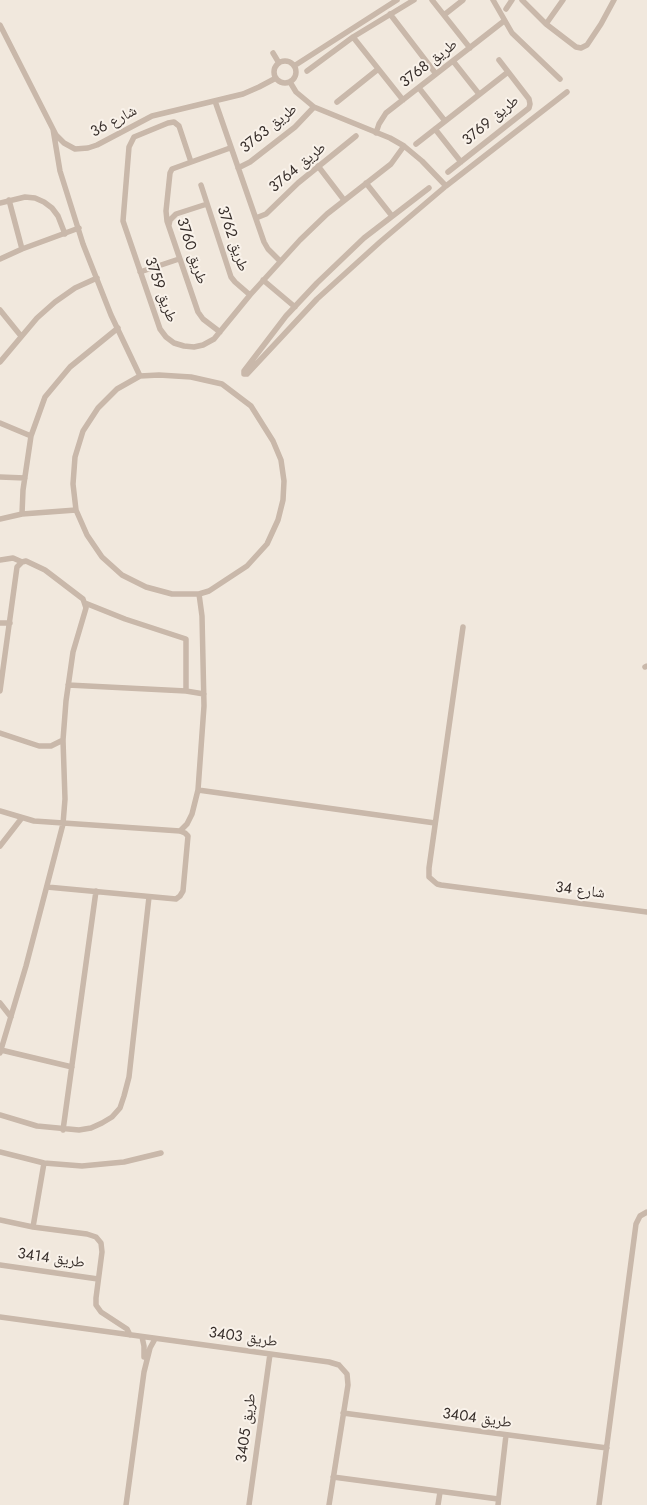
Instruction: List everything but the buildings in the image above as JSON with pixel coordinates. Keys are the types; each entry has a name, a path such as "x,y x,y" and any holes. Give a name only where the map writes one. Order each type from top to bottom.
{"street":[{"path":"294,66 397,0"},
{"path":"307,71 353,38 414,0"},
{"path":"432,0 470,48"},
{"path":"444,15 463,0"},
{"path":"493,0 504,21 517,38 560,79"},
{"path":"506,9 512,0"},
{"path":"522,0 546,24 576,47 584,48 601,24 614,0"},
{"path":"546,24 563,0"},
{"path":"390,14 436,74"},
{"name":"طريق 3768","path":"376,132 384,116 402,100 504,21"},
{"name":"شارع 36","path":"0,25 52,129 59,139 68,146 79,149 97,145 152,116 252,90 276,78"},
{"path":"353,38 402,100"},
{"path":"273,53 279,63"},
{"name":"طريق 3769","path":"448,172 529,108 529,99 499,60"},
{"path":"287,61 294,66 296,75 290,82 284,83 276,78 275,70 279,63 287,61"},
{"path":"453,61 479,94"},
{"path":"337,102 377,70"},
{"path":"416,144 508,72"},
{"path":"290,82 296,92 314,107 376,132 404,146 422,161 446,186"},
{"path":"419,88 445,121"},
{"path":"429,188 344,256 295,307 244,374 247,374 318,299 380,242 446,186 567,92"},
{"name":"طريق 3763","path":"215,101 266,246 280,261"},
{"name":"طريق 3763","path":"238,168 250,162 295,127 314,107"},
{"name":"طريق 3759","path":"191,162 179,126 174,122 136,136 131,142 122,221 158,325 163,334 170,340 184,346 198,346 210,341 220,332 280,261 327,214 391,164 404,146"},
{"path":"52,129 60,171 79,228 97,278 140,376"},
{"path":"435,129 461,162"},
{"name":"طريق 3764","path":"256,218 268,211 318,166 356,136"},
{"name":"طريق 3760","path":"220,332 199,314 166,218 166,207 171,171 230,148"},
{"path":"318,166 344,200"},
{"path":"366,183 392,216"},
{"name":"طريق 3762","path":"201,185 231,277 250,295"},
{"path":"0,203 25,197 35,198 44,202 58,216 65,234"},
{"path":"9,200 22,249"},
{"path":"169,225 170,220 176,214 207,204"},
{"path":"166,207 176,214"},
{"path":"0,259 79,228"},
{"path":"140,272 179,259"},
{"path":"0,362 36,318 75,288 97,278"},
{"path":"264,280 295,307"},
{"path":"0,310 21,336"},
{"path":"22,514 31,436 45,397 70,367 118,328"},
{"path":"140,376 191,377 222,384 251,406 273,441 281,460 284,482 283,500 278,520 267,544 247,566 209,591 199,594 172,594 146,588 122,575 102,557 87,536 76,510 72,484 75,457 84,431 98,408 117,389 140,376"},
{"path":"0,423 31,436"},
{"path":"0,477 25,478"},
{"path":"0,519 22,514 76,510"},
{"path":"0,560 13,558 22,562 28,562 45,570 83,599 85,603 86,611 73,652 68,685 63,740 65,799 63,824 11,1018 0,1052 72,1067"},
{"path":"0,691 17,567 22,562"},
{"path":"180,831 192,814 198,790 204,694 202,616 199,594"},
{"path":"85,603 125,619 186,639 186,691"},
{"path":"0,623 10,623"},
{"path":"198,790 435,823 462,627"},
{"path":"68,685 186,691 204,694"},
{"path":"0,732 39,746 51,746 63,740"},
{"path":"0,811 21,819 63,824 180,831 185,832 188,839 182,894 178,898 149,897 47,886"},
{"path":"0,846 21,819"},
{"name":"شارع 34","path":"435,823 428,872 433,882 441,885 511,895 647,912"},
{"path":"63,1130 96,892"},
{"path":"0,1115 28,1124 63,1130 85,1129 102,1124 116,1112 124,1096 129,1077 149,897"},
{"path":"0,1003 11,1018"},
{"path":"0,1152 44,1163 69,1166 96,1166 124,1162 161,1153"},
{"path":"33,1227 44,1163"},
{"path":"599,1505 636,1224 640,1216 647,1212"},
{"path":"0,1220 96,1237 101,1243 102,1252 96,1301 98,1309 127,1329 130,1335"},
{"name":"طريق 3414","path":"0,1265 98,1278"},
{"name":"طريق 3403","path":"0,1317 334,1363 344,1369 348,1379 329,1505"},
{"path":"142,1337 144,1372"},
{"path":"126,1505 144,1372 150,1348 155,1339"},
{"name":"طريق 3405","path":"249,1505 270,1354"},
{"name":"طريق 3404","path":"343,1413 607,1448"},
{"path":"333,1477 498,1502 506,1436"},
{"path":"438,1505 440,1492"}]}
